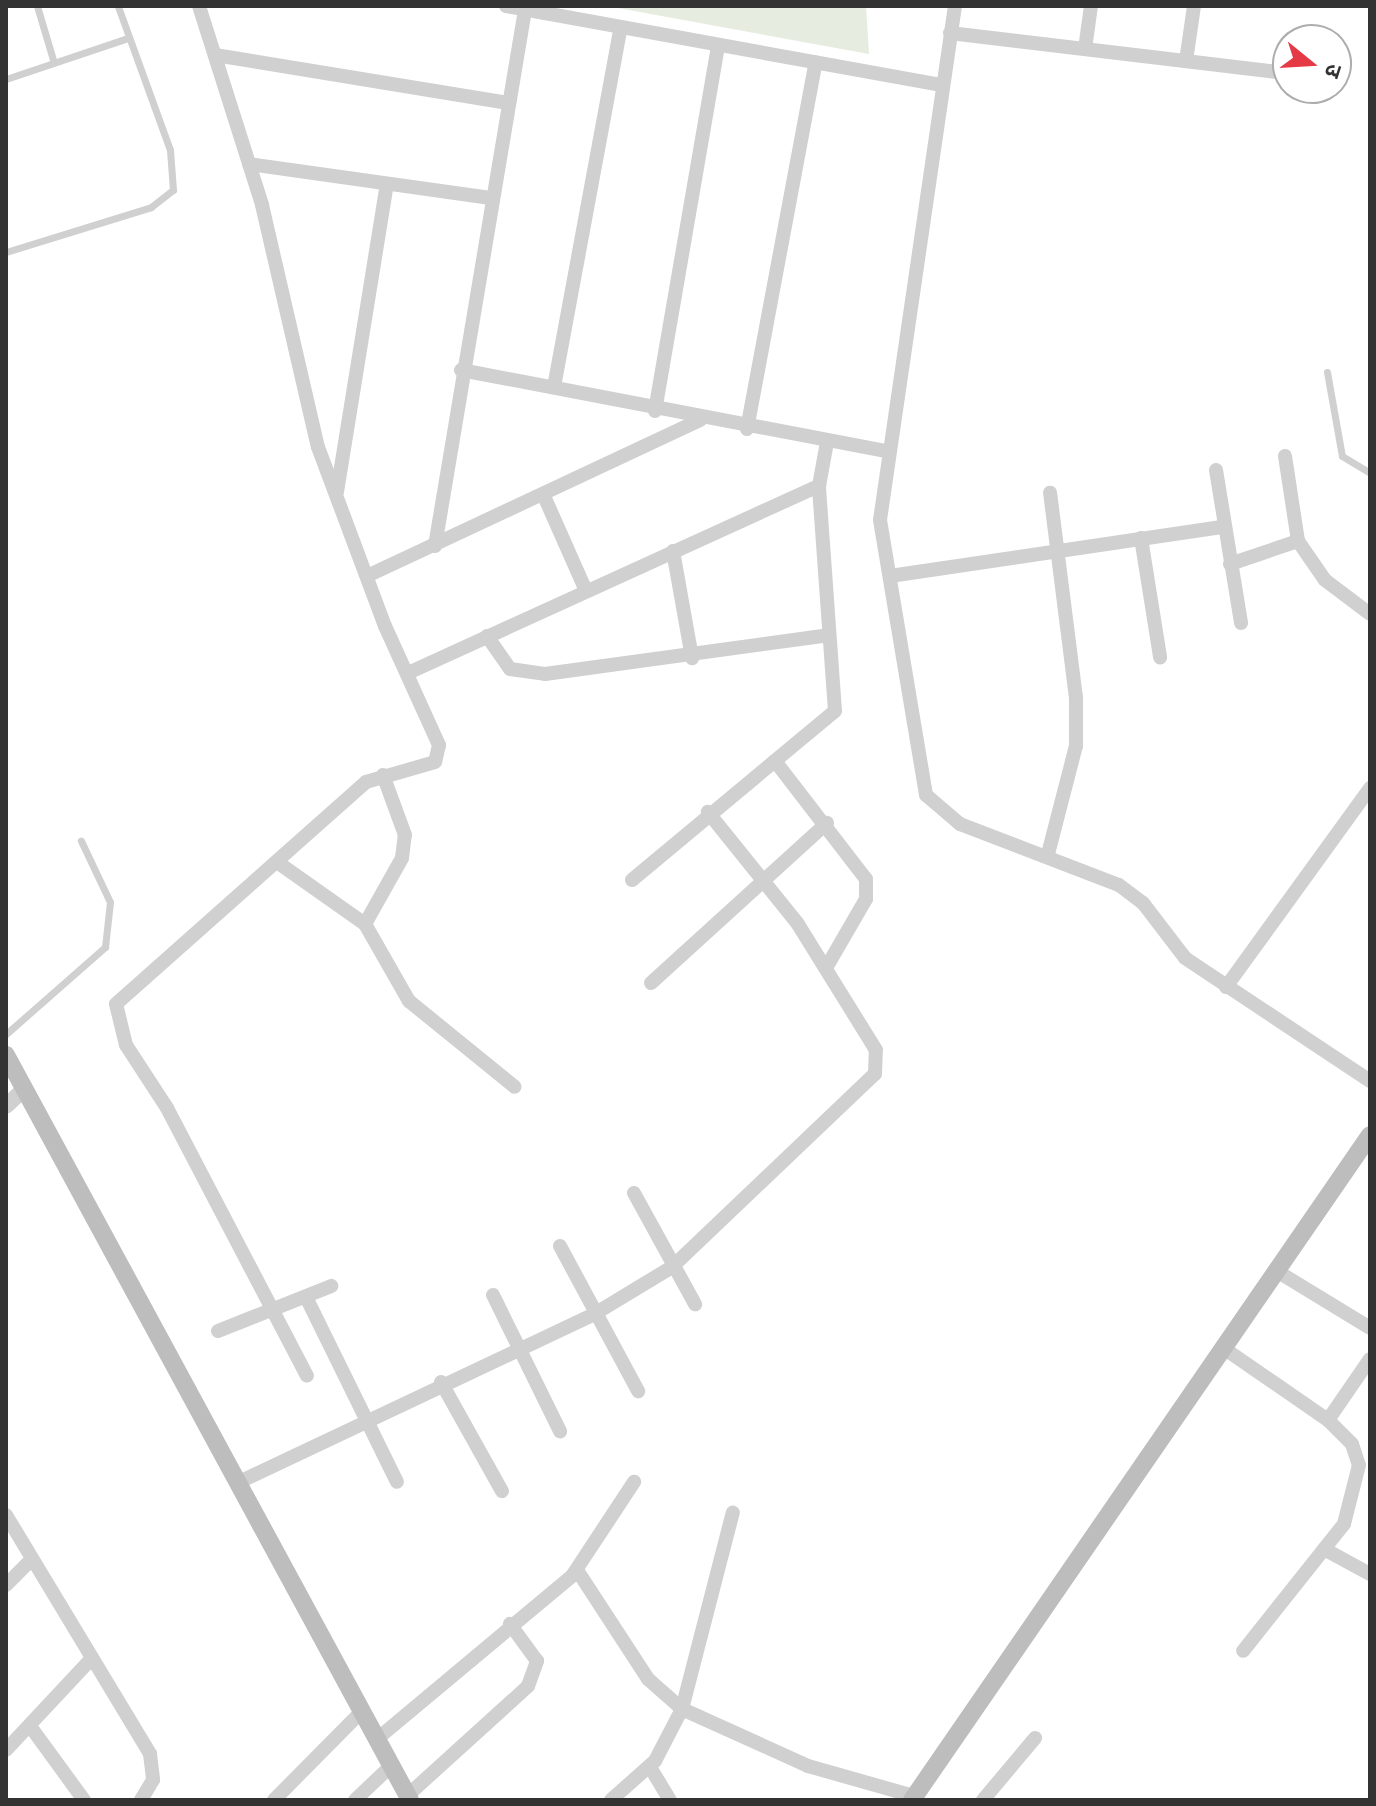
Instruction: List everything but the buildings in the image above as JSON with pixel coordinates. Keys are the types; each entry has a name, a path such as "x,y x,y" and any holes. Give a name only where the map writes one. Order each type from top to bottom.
{"main road":[{"path":"6,1055 22,1091 409,1798"},
{"path":"913,1798 1370,1135"}],"street":[{"path":"199,6 249,164 318,447 367,576 440,752 427,766 383,775 277,862 116,1004 126,1045 167,1108 307,1376"},
{"path":"506,6 942,85"},
{"path":"955,6 886,451 880,520 926,795 960,824 1048,854 1143,903 1185,958 1370,1081"},
{"path":"1085,49 1091,6"},
{"path":"1186,61 1194,6"},
{"path":"435,546 461,370 525,10"},
{"path":"554,387 621,27"},
{"path":"950,33 1272,71"},
{"path":"655,411 718,45"},
{"path":"215,55 508,103"},
{"path":"747,429 816,62"},
{"path":"249,164 491,198"},
{"path":"337,492 387,184"},
{"path":"461,370 747,429 886,451"},
{"path":"367,576 544,496 700,420"},
{"path":"632,880 708,812 835,711 824,636 819,486 827,442"},
{"path":"1285,456 1298,541 1325,580 1370,614"},
{"path":"1216,470 1241,623"},
{"path":"408,673 819,486"},
{"path":"1048,854 1076,746 1061,550 1050,493"},
{"path":"544,496 586,591"},
{"path":"890,576 1223,527"},
{"path":"1141,538 1160,657"},
{"path":"1230,564 1298,541"},
{"path":"673,551 692,658"},
{"path":"487,636 503,664 532,673 692,658 824,636"},
{"path":"775,761 827,823 868,890 826,968"},
{"path":"365,924 402,858 405,835 383,775"},
{"path":"1226,987 1370,788"},
{"path":"237,1483 441,1382 596,1313 672,1267 875,1074 876,1050 826,968 761,878 708,812"},
{"path":"651,983 761,878 827,823"},
{"path":"277,862 365,924 409,1001 515,1087"},
{"path":"6,1106 22,1091"},
{"path":"634,1193 695,1304"},
{"path":"560,1246 638,1391"},
{"path":"1275,1270 1370,1328"},
{"path":"218,1331 331,1286"},
{"path":"493,1295 560,1431"},
{"path":"306,1297 397,1482"},
{"path":"1222,1347 1328,1420 1352,1444 1359,1465 1352,1508 1324,1549 1243,1651"},
{"path":"1328,1420 1370,1359"},
{"path":"441,1382 502,1491"},
{"path":"377,1739 577,1570 634,1482"},
{"path":"611,1800 650,1767 682,1709 733,1512"},
{"path":"6,1515 150,1754 153,1780 141,1800"},
{"path":"1324,1549 1370,1574"},
{"path":"6,1585 31,1560"},
{"path":"577,1570 648,1679 682,1709 808,1766 913,1798"},
{"path":"409,1798 528,1686 537,1661 510,1624"},
{"path":"6,1750 92,1658"},
{"path":"274,1800 362,1711"},
{"path":"30,1726 84,1800"},
{"path":"983,1800 1035,1738"},
{"path":"355,1800 391,1766"},
{"path":"650,1767 670,1800"}],"lane":[{"path":"37,6 54,63"},
{"path":"6,252 151,207 173,190 170,150 118,6"},
{"path":"6,79 128,38"},
{"path":"1327,372 1342,456 1370,473"},
{"path":"6,1034 105,947 110,902 81,841"}],"shaded area":[{"path":"607,6 866,6 869,54"}]}
